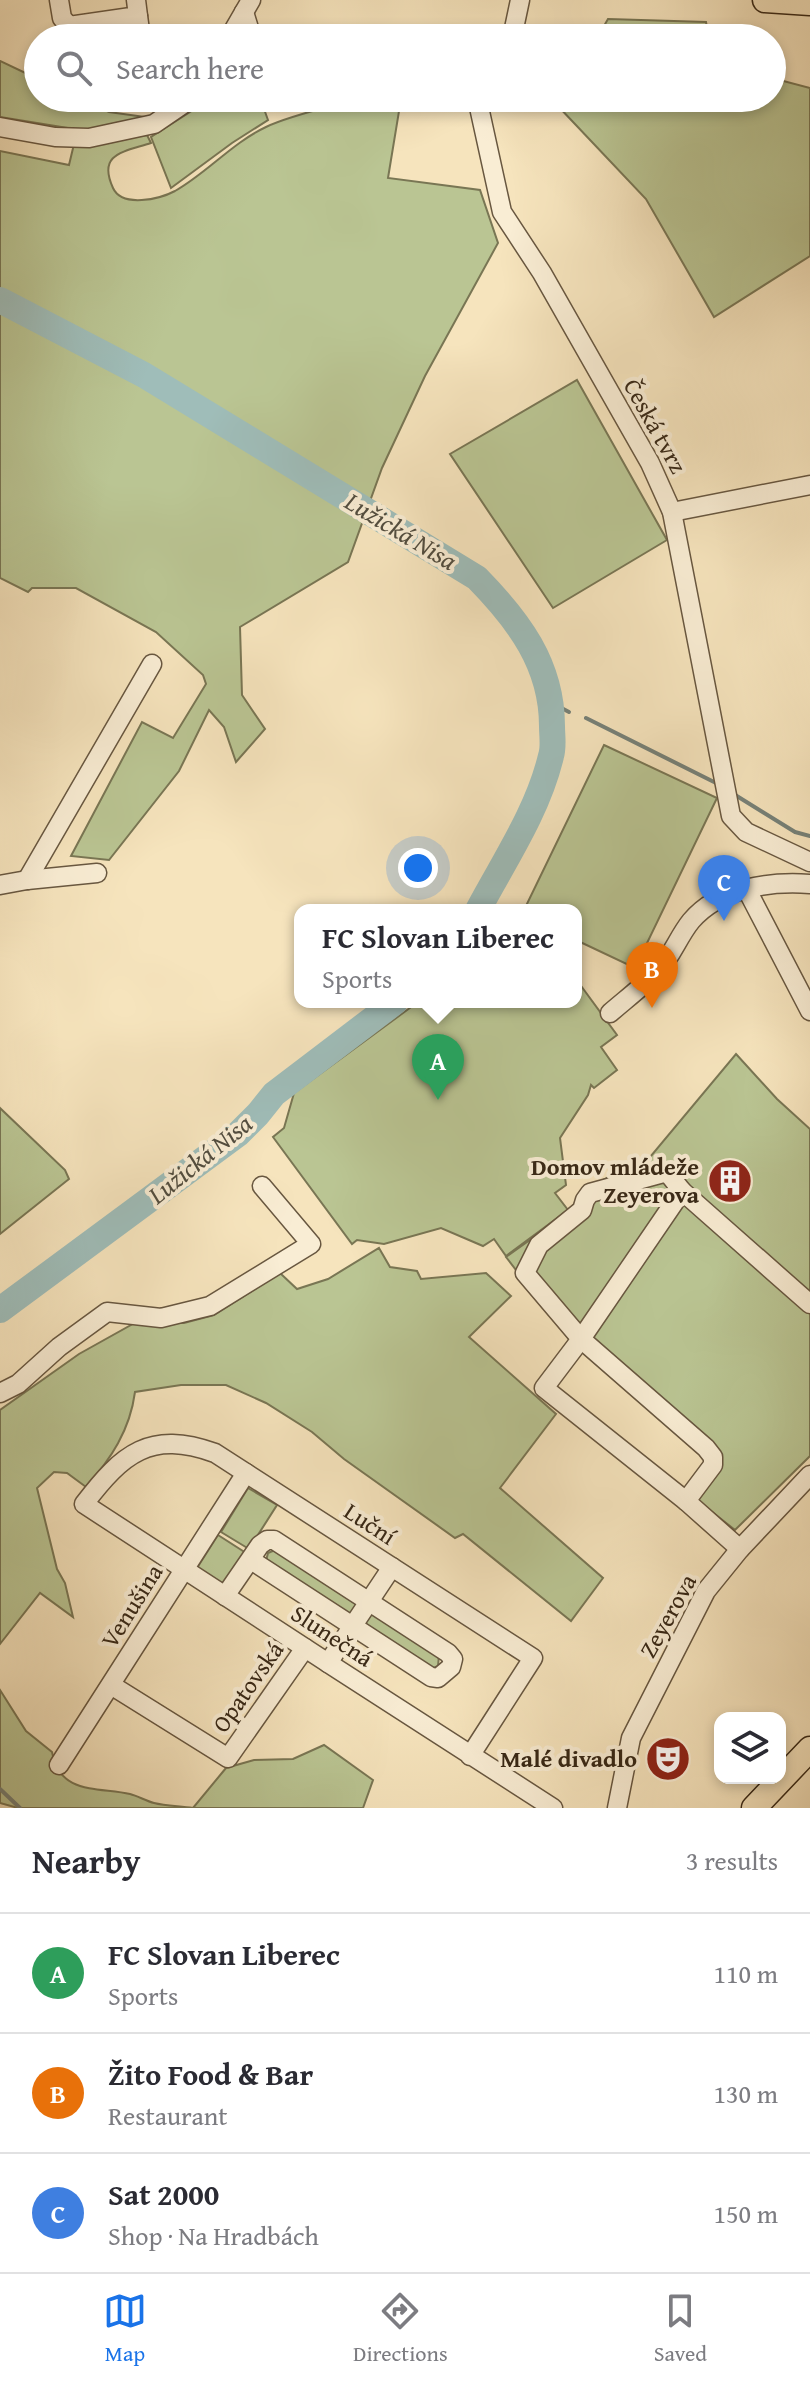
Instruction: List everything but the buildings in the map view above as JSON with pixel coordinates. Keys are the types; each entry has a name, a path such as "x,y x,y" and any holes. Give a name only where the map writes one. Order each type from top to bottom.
{"main road":[{"path":"765,0 810,3"},
{"path":"757,1807 810,1749"}],"street":[{"path":"59,0 62,18 67,24"},
{"path":"515,24 520,0"},
{"path":"237,24 248,6"},
{"path":"77,24 137,8"},
{"path":"0,127 55,137 89,138 154,124 172,112"},
{"name":"Česká tvrz","path":"480,112 502,212 542,273 650,463 672,512 731,816 746,832 810,862"},
{"path":"672,512 810,485"},
{"path":"27,880 152,664"},
{"path":"0,885 97,873"},
{"path":"610,1013 657,972 689,923 702,909 746,888 810,884"},
{"path":"746,888 810,1011"},
{"path":"686,1501 713,1465 713,1457 581,1339 525,1273 539,1245 582,1210 590,1193 597,1189 667,1172 682,1191 810,1304"},
{"path":"0,1393 18,1384 59,1347 107,1312 161,1318 210,1306 311,1244 262,1186"},
{"path":"682,1191 544,1388 686,1501 740,1549"},
{"name":"Luční","path":"84,1504 115,1466 132,1453 147,1447 192,1445 215,1453 533,1658 470,1756"},
{"name":"Venušina","path":"59,1765 246,1473"},
{"name":"Zeyerova","path":"617,1808 631,1738 706,1591 740,1549 810,1475"},
{"name":"Slunečná","path":"84,1504 553,1808"},
{"path":"225,1596 260,1545 274,1540 448,1653 453,1659 451,1667 438,1678 431,1677 251,1560"},
{"path":"328,1663 392,1567"},
{"name":"Opatovská","path":"111,1685 228,1758 305,1648"}],"green space":[{"path":"608,19 706,24 605,24"},
{"path":"0,61 24,72 24,112 109,112 152,118 80,130 0,117"},
{"path":"786,82 810,88 810,256 714,317 646,199 564,112 786,112"},
{"path":"190,112 265,112 268,120 171,188 151,137"},
{"path":"311,112 399,112 388,178 480,190 498,243 425,376 382,468 348,562 240,627 242,695 265,729 236,762 224,727 209,710 179,771 109,860 71,856 142,722 173,738 206,684 203,675 156,632 76,588 32,588 28,592 0,578 0,151 69,165 74,144 147,135 151,143 123,152 108,167 113,188 118,194 133,200 151,199 187,184 242,141 266,127"},
{"path":"577,380 667,540 553,608 450,454"},
{"path":"604,745 717,798 635,968 582,943 582,904 527,904"},
{"path":"582,987 617,1035 601,1047 617,1070 594,1088 591,1085 588,1095 560,1138 566,1185 555,1193 568,1210 506,1256 494,1239 483,1246 441,1228 384,1244 357,1240 352,1244 273,1137 284,1128 294,1093 410,1008 582,1008"},
{"path":"736,1054 777,1099 810,1129 810,1456 735,1530 697,1500 718,1468 569,1339 506,1257 569,1212 583,1190 651,1156"},
{"path":"0,1108 65,1170 69,1179 0,1234"},
{"path":"379,1248 390,1267 417,1271 421,1279 486,1273 511,1296 469,1337 556,1414 500,1488 603,1578 571,1621 463,1534 455,1538 344,1459 312,1432 266,1403 226,1385 181,1385 135,1392 129,1419 118,1443 86,1487 67,1473 54,1472 37,1488 57,1569 65,1583 73,1617 40,1593 0,1644 0,1410 79,1354 140,1320 184,1323 214,1315 280,1273 297,1289 328,1279"},
{"path":"248,1488 277,1505 249,1549 221,1532"},
{"path":"218,1535 246,1553 224,1586 197,1568"},
{"path":"275,1550 359,1606 348,1617 266,1561 268,1553"},
{"path":"372,1612 439,1655 438,1666 431,1669 364,1626 368,1613"},
{"path":"0,1690 26,1731 52,1752 56,1766 72,1782 130,1794 159,1804 193,1808 18,1808 0,1803"},
{"path":"324,1745 373,1780 363,1808 193,1808 226,1768 254,1760 293,1759"}],"waterway":[{"name":"Lužická Nisa","path":"0,300 144,375 477,578 506,610 530,644 546,683 552,749 529,816 481,904"},
{"path":"552,703 569,712"},
{"path":"586,718 718,784"},
{"path":"732,793 795,832 810,836"},
{"name":"Lužická Nisa","path":"0,1310 238,1134 274,1094 387,1008"},
{"path":"0,1789 20,1808"}],"place":[{"name":"Sat 2000","path":"724,921"},
{"name":"Žito Food & Bar","path":"652,1008"},
{"name":"FC Slovan Liberec","path":"438,1100"},
{"name":"Domov mládeže Zeyerova","path":"730,1181"},
{"name":"Malé divadlo","path":"668,1759"}]}
